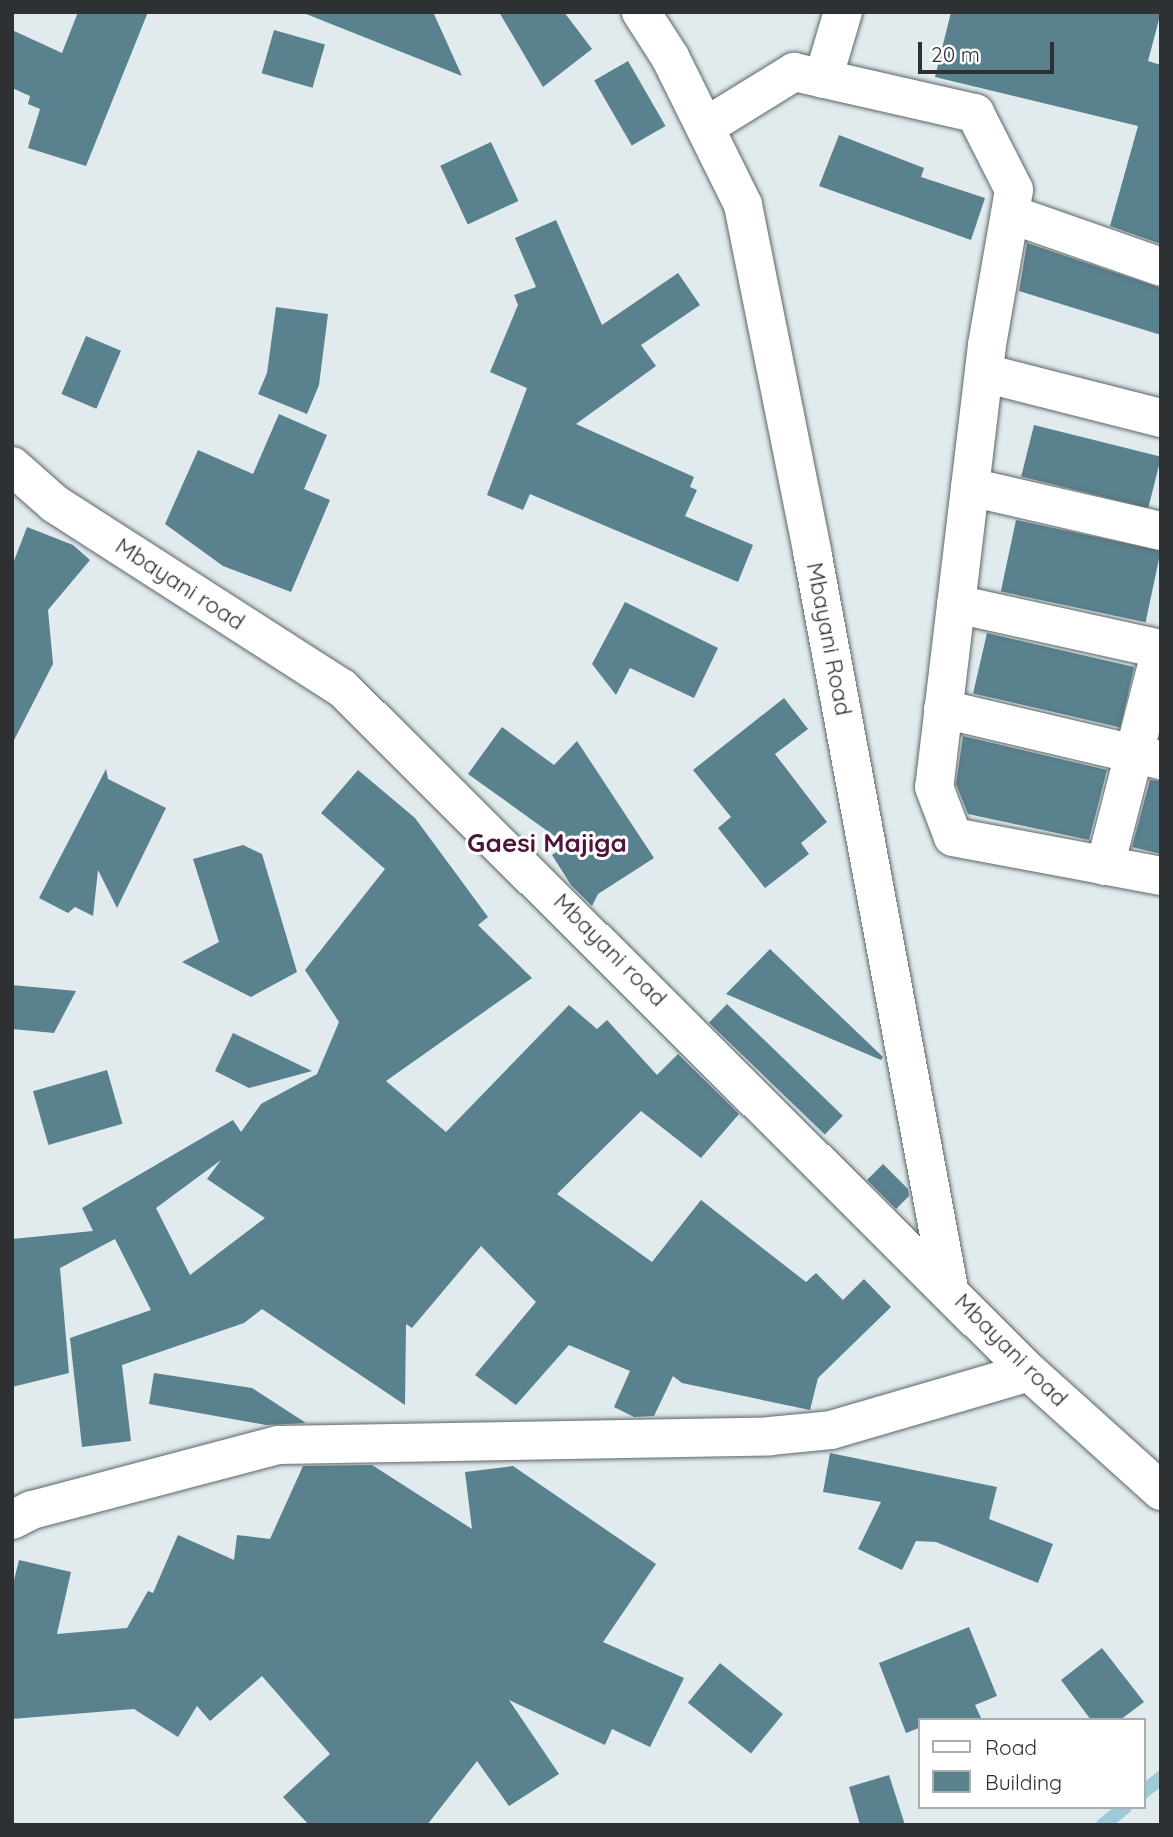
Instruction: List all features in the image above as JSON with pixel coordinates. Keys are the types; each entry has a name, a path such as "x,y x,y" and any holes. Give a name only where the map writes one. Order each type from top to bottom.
{"street":[{"name":"Mbayani Road","path":"641,12 670,57 743,205 813,551 949,1289"},
{"path":"824,79 843,12"},
{"path":"705,127 794,72 975,113 1014,190 984,373 934,788 953,837 1161,876"},
{"path":"1010,214 1161,267"},
{"path":"984,373 1161,418"},
{"name":"Mbayani road","path":"12,466 55,504 342,688 949,1289 1029,1372 1161,1491"},
{"path":"970,487 1161,531"},
{"path":"956,604 1161,650 1147,756 1105,866"},
{"path":"943,709 1147,756"},
{"path":"12,1520 32,1510 278,1445 770,1436 831,1430 1029,1372"}],"building":[{"path":"78,12 148,12 86,166 28,148 40,109 28,104 30,96 12,88 12,30 62,53"},
{"path":"433,12 462,76 306,14"},
{"path":"499,12 564,12 592,49 543,87"},
{"path":"951,12 1161,12 1148,61 1161,65 1161,244 1110,226 1138,126 935,77"},
{"path":"274,30 325,45 313,88 262,73"},
{"path":"628,61 666,126 632,145 594,80"},
{"path":"839,135 924,168 921,177 985,198 971,240 819,186"},
{"path":"491,142 518,201 468,225 440,166"},
{"path":"556,220 602,325 678,273 700,305 641,345 656,366 576,424 694,477 690,487 697,490 685,516 753,545 738,582 530,494 523,510 487,495 527,388 490,372 518,305 514,295 536,287 515,238"},
{"path":"1027,243 1161,288 1161,335 1019,291"},
{"path":"276,307 328,314 319,385 307,414 258,394 267,373"},
{"path":"86,336 121,351 96,409 61,394"},
{"path":"279,414 327,435 304,489 330,500 291,592 223,566 165,524 198,450 253,474"},
{"path":"1034,425 1161,457 1148,508 1021,476"},
{"path":"1016,520 1161,551 1146,622 1001,591"},
{"path":"27,527 73,545 90,560 48,610 53,664 12,744 12,566"},
{"path":"625,602 718,648 694,698 630,668 616,695 592,664"},
{"path":"987,633 1134,667 1120,727 973,693"},
{"path":"784,698 808,729 775,754 827,822 801,843 809,854 765,888 718,828 731,817 693,770"},
{"path":"502,727 554,765 577,741 654,858 598,894 592,906 571,885 552,855 567,845 468,774"},
{"path":"963,736 1107,770 1089,840 968,814 956,784"},
{"path":"106,769 108,779 166,808 117,908 98,870 93,916 75,907 68,913 39,898"},
{"path":"358,770 415,818 488,917 478,925 532,978 386,1081 446,1132 569,1005 597,1029 607,1020 657,1075 678,1054 739,1114 701,1158 641,1111 557,1194 652,1262 701,1200 806,1282 816,1273 843,1300 864,1279 891,1307 818,1378 810,1410 682,1383 673,1376 654,1416 634,1417 614,1407 630,1371 569,1345 516,1405 475,1375 536,1302 481,1246 412,1328 406,1324 405,1405 262,1309 244,1323 122,1365 131,1441 82,1447 70,1338 151,1310 115,1239 60,1268 69,1373 12,1387 12,1239 93,1231 82,1208 233,1120 241,1132 261,1104 317,1074 339,1022 305,970 385,869 321,813","holes":["221,1160 207,1179 265,1218 190,1275 156,1208"]},
{"path":"1150,780 1161,781 1161,854 1132,847"},
{"path":"243,845 262,854 297,972 251,997 182,962 219,942 193,859"},
{"path":"770,949 883,1057 881,1060 726,994"},
{"path":"12,985 76,991 54,1033 12,1029"},
{"path":"727,1004 843,1116 825,1135 709,1023"},
{"path":"233,1033 312,1071 249,1088 215,1071"},
{"path":"107,1070 122,1124 48,1145 33,1091"},
{"path":"883,1164 908,1189 909,1196 896,1209 867,1180"},
{"path":"154,1373 252,1388 306,1423 266,1425 149,1404"},
{"path":"830,1453 997,1487 989,1519 1053,1544 1038,1583 936,1542 916,1541 902,1570 858,1549 881,1502 823,1492"},
{"path":"372,1465 472,1529 465,1472 513,1466 656,1564 603,1642 684,1678 650,1747 612,1729 605,1745 509,1700 559,1774 509,1806 477,1761 427,1825 309,1825 283,1797 330,1754 262,1676 210,1721 197,1706 178,1737 134,1709 12,1719 12,1588 19,1560 71,1572 57,1634 127,1628 148,1591 153,1593 178,1535 234,1560 237,1535 270,1539 303,1466"},
{"path":"969,1627 997,1696 975,1705 981,1718 918,1718 918,1728 906,1733 879,1663"},
{"path":"1102,1648 1144,1702 1123,1718 1090,1718 1061,1680"},
{"path":"720,1663 783,1714 751,1754 688,1703"},
{"path":"889,1775 905,1825 860,1825 849,1787"}],"waterway":[{"path":"1145,1790 1161,1778"},
{"path":"1103,1825 1123,1809"}],"district":[{"name":"Gaesi Majiga","path":"547,843"}]}
